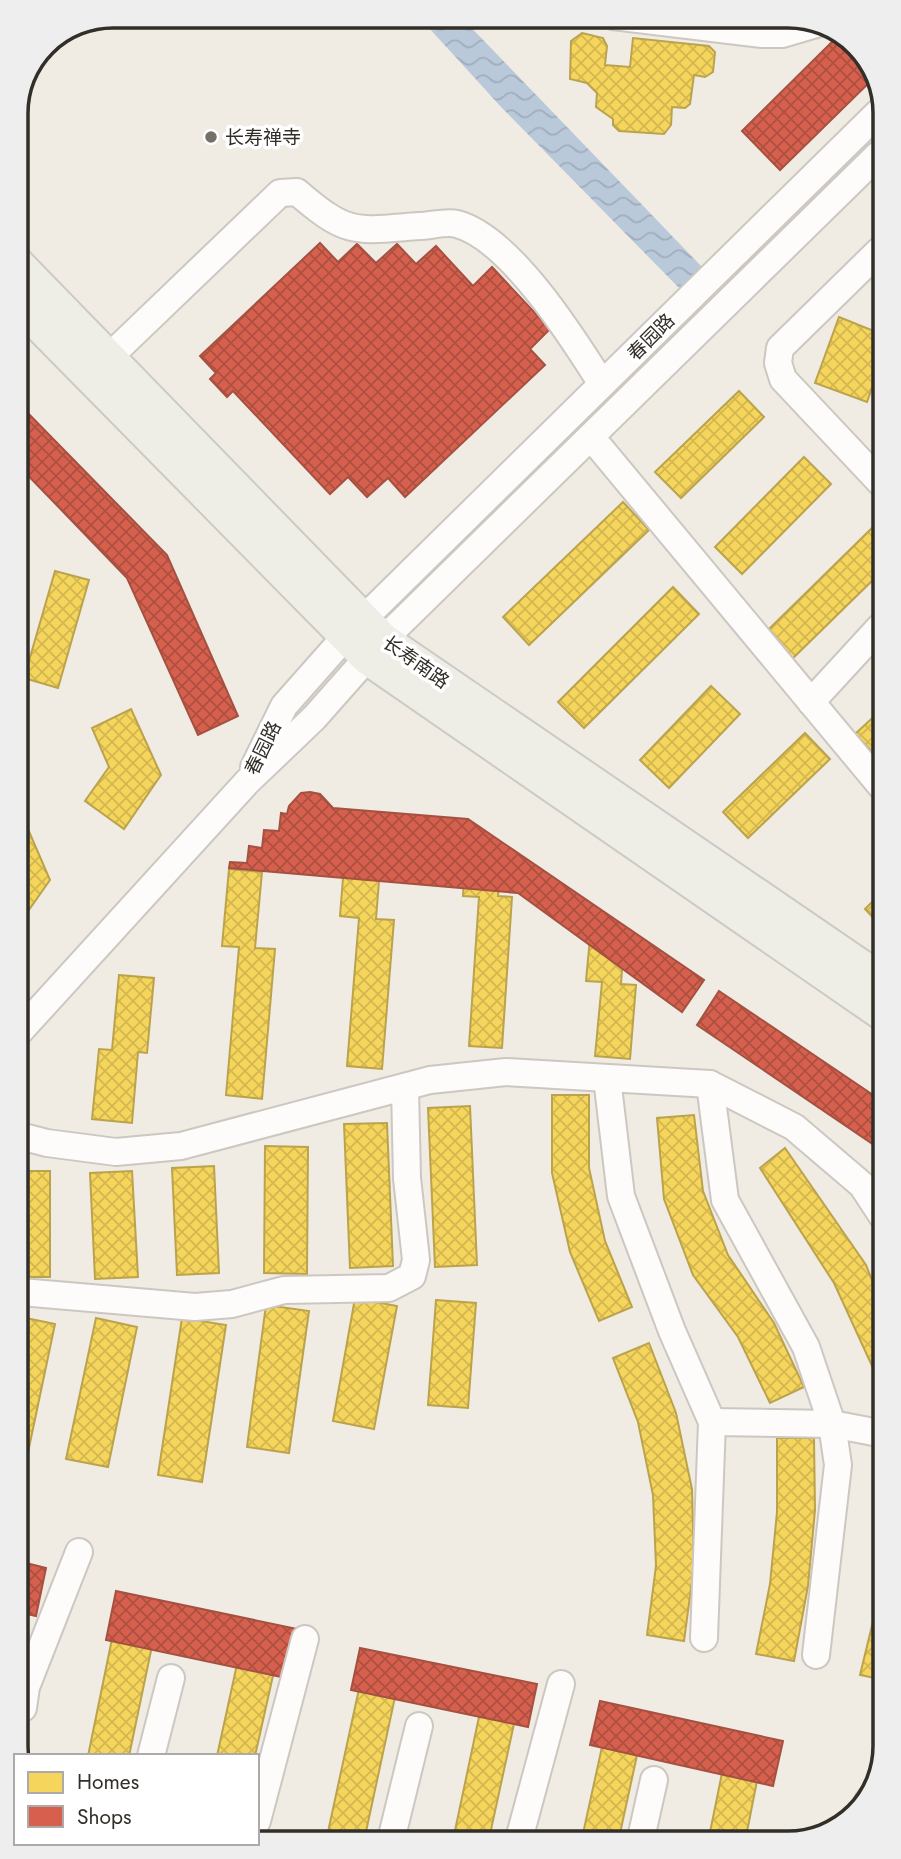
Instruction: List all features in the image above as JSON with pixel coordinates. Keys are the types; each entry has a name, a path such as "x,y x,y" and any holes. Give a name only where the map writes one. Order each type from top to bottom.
{"main road":[{"name":"长寿南路","path":"28,275 108,358 364,639 873,975"},
{"name":"长寿南路","path":"28,313 364,639 873,1007"}],"street":[{"path":"712,28 762,34 782,34 799,29"},
{"name":"春园路","path":"247,782 314,718 364,639 602,384 873,118"},
{"name":"春园路","path":"247,782 284,706 364,639 591,436 873,160"},
{"path":"108,358 280,194 298,192 328,219 359,230 456,224 504,251 571,335 602,384"},
{"path":"873,257 780,348 778,363 783,380 873,475"},
{"path":"591,436 873,776"},
{"path":"811,702 873,635"},
{"path":"28,1022 247,782"},
{"path":"28,1138 116,1152 181,1146 430,1080 506,1072 710,1084 794,1127 862,1185 873,1202"},
{"path":"607,1078 621,1196 672,1331 712,1422 704,1638"},
{"path":"710,1084 725,1200 806,1347 832,1424 838,1465 816,1655"},
{"path":"28,1293 195,1307 232,1304 284,1290 389,1288 400,1285 412,1276 416,1260 407,1178 405,1087"},
{"path":"712,1422 832,1424 873,1432"},
{"path":"28,1682 79,1552"},
{"path":"259,1813 305,1639"},
{"path":"152,1754 171,1678"},
{"path":"522,1831 562,1684"},
{"path":"393,1831 419,1726"},
{"path":"643,1831 654,1780"}],"water":[{"path":"429,28 472,28 703,268 685,294 503,109"}],"building: Homes":[{"path":"582,33 603,38 607,46 605,65 630,67 633,38 709,46 715,52 713,72 705,77 694,75 690,104 685,108 672,107 671,125 664,134 619,131 613,125 613,119 596,107 597,93 587,83 570,79 571,41"},
{"path":"825,55 852,83 781,153 754,124"},
{"path":"839,317 873,331 873,385 867,402 815,383"},
{"path":"739,391 764,417 681,498 655,472"},
{"path":"28,421 119,516 97,538 28,466"},
{"path":"804,457 831,484 742,574 715,547"},
{"path":"623,502 649,530 529,645 503,617"},
{"path":"873,529 873,580 787,664 761,637"},
{"path":"162,560 231,715 201,729 133,573"},
{"path":"55,571 89,580 58,688 28,679 28,664"},
{"path":"673,587 699,614 584,728 558,702"},
{"path":"711,686 740,714 669,788 640,760"},
{"path":"131,709 161,775 124,829 85,801 109,767 92,728"},
{"path":"873,717 873,753 855,734"},
{"path":"805,733 830,759 748,838 723,812"},
{"path":"28,829 50,880 28,911"},
{"path":"346,840 382,843 376,919 394,920 382,1069 347,1066 359,918 340,916"},
{"path":"466,841 502,843 498,896 512,897 502,1048 469,1046 479,897 463,896"},
{"path":"229,869 262,872 255,948 275,949 262,1099 226,1095 239,947 222,946"},
{"path":"873,901 873,917 865,909"},
{"path":"591,927 625,930 621,984 636,985 630,1059 595,1056 602,982 586,981"},
{"path":"119,975 154,978 147,1053 138,1052 132,1123 92,1119 99,1049 112,1050"},
{"path":"729,1001 873,1100 873,1141 710,1029"},
{"path":"552,1095 589,1095 589,1168 605,1241 632,1307 599,1321 570,1252 552,1173"},
{"path":"470,1106 477,1265 435,1267 428,1108"},
{"path":"694,1115 703,1191 728,1255 774,1323 804,1387 770,1403 738,1337 693,1275 664,1199 657,1118"},
{"path":"387,1123 393,1266 350,1268 344,1124"},
{"path":"265,1146 308,1147 307,1274 264,1273"},
{"path":"785,1148 866,1265 873,1283 873,1368 834,1283 760,1168"},
{"path":"214,1166 219,1273 177,1275 172,1168"},
{"path":"28,1171 50,1171 50,1277 28,1277"},
{"path":"132,1171 138,1277 95,1279 90,1173"},
{"path":"355,1298 397,1306 374,1429 333,1421"},
{"path":"436,1300 476,1303 468,1408 428,1405"},
{"path":"266,1305 309,1311 289,1453 247,1447"},
{"path":"28,1318 55,1324 28,1452"},
{"path":"96,1318 137,1327 108,1467 66,1459"},
{"path":"182,1318 226,1325 202,1482 158,1475"},
{"path":"649,1343 676,1413 692,1489 694,1566 684,1641 647,1635 656,1566 653,1495 638,1422 613,1358"},
{"path":"777,1438 814,1438 815,1510 808,1586 794,1661 756,1654 770,1584 777,1512"},
{"path":"28,1570 35,1572 28,1603"},
{"path":"121,1595 161,1603 129,1754 88,1754"},
{"path":"873,1621 873,1678 860,1675"},
{"path":"246,1623 283,1631 255,1754 217,1754"},
{"path":"367,1652 403,1660 366,1831 328,1831"},
{"path":"487,1679 522,1687 491,1831 455,1831"},
{"path":"611,1706 646,1714 621,1831 584,1831"},
{"path":"730,1734 765,1740 747,1831 710,1831"}],"building: Shops":[{"path":"833,41 856,61 867,80 868,84 780,170 742,131"},
{"path":"320,243 338,262 357,244 376,263 397,244 416,264 436,246 473,286 492,267 550,329 530,349 545,365 405,497 388,478 367,497 348,477 330,494 233,391 227,397 210,379 216,373 200,356"},
{"path":"28,413 167,555 238,716 198,735 127,578 28,475"},
{"path":"301,793 320,794 333,808 468,819 704,980 682,1012 518,893 229,868 230,862 247,863 249,846 262,848 264,830 279,831 281,813 287,814 289,806"},
{"path":"719,991 873,1095 873,1144 697,1025"},
{"path":"28,1564 46,1568 36,1616 28,1614"},
{"path":"116,1591 297,1629 286,1678 106,1640"},
{"path":"360,1648 537,1684 528,1727 351,1690"},
{"path":"600,1701 783,1741 773,1786 590,1745"}],"place":[{"name":"长寿禅寺","path":"211,137"}]}
